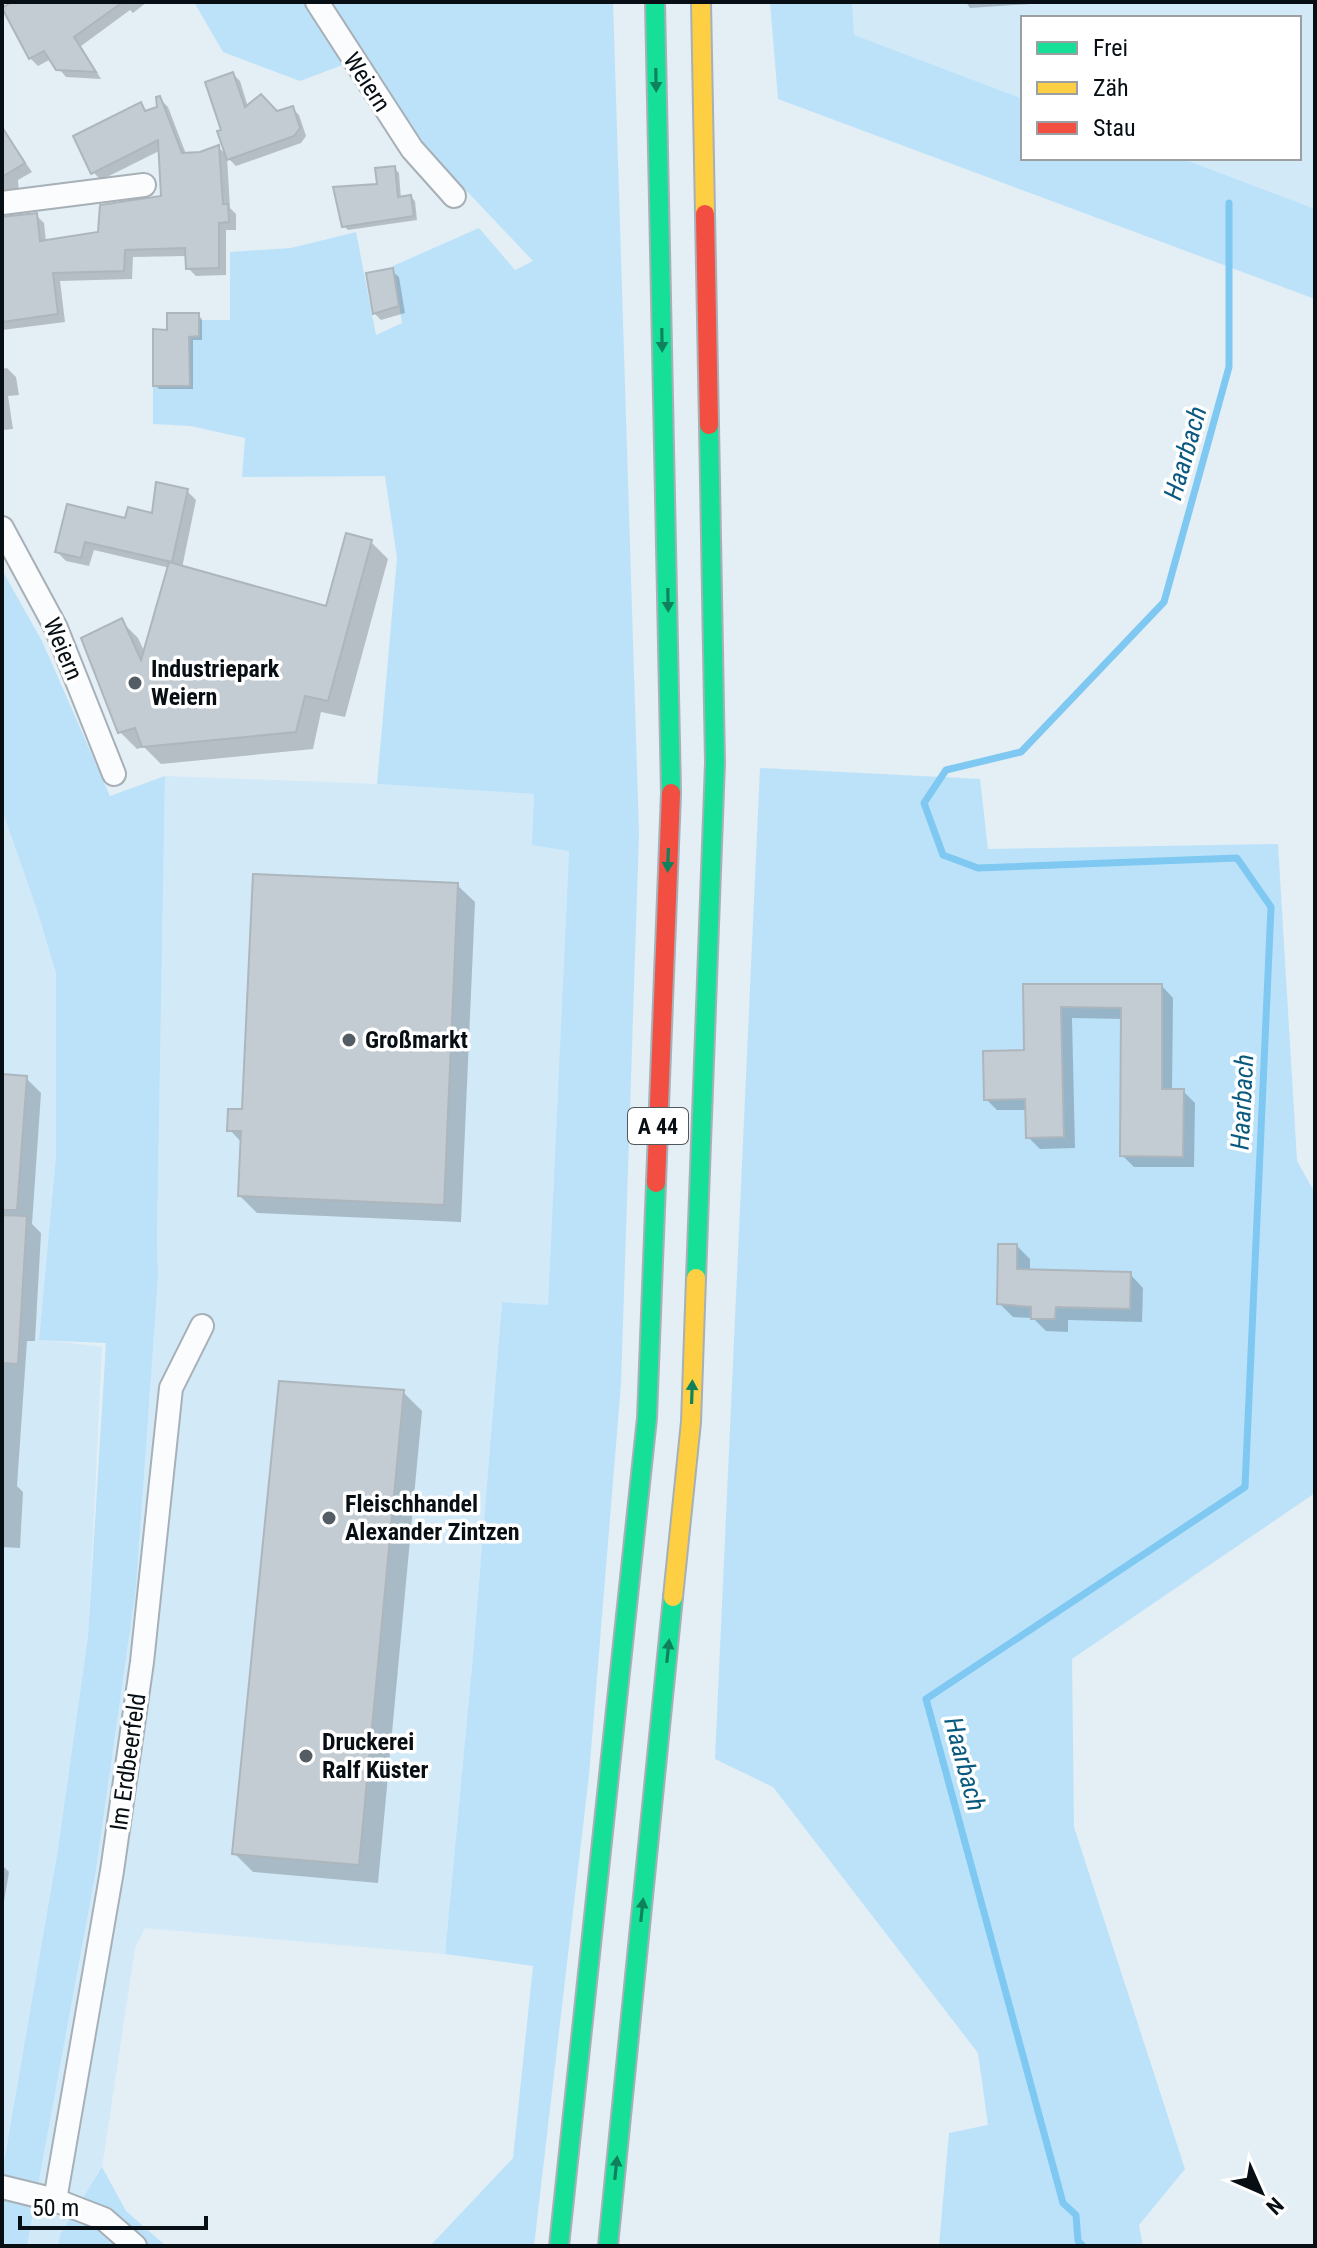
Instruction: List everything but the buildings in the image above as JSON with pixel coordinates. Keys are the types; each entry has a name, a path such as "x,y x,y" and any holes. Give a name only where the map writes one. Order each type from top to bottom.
{"highway":[{"name":"A 44","path":"559,2246 647,1418 672,764 655,2"},
{"name":"A 44","path":"608,2246 691,1422 715,763 701,2"}],"street":[{"name":"Weiern","path":"317,2 412,149 454,196"},
{"path":"2,203 144,185"},
{"name":"Weiern","path":"2,528 56,628 114,774"},
{"name":"Im Erdbeerfeld","path":"55,2200 112,1871 136,1707 171,1388 202,1326"},
{"path":"2,2187 55,2200 104,2219 135,2246"}],"shaded area":[{"path":"194,2 613,2 639,834 621,1384 589,1775 534,2246 430,2246 513,2158 533,1966 445,1954 502,1302 548,1305 569,851 532,845 534,794 377,784 397,558 385,476 242,477 245,438 191,426 153,424 153,344 190,345 191,320 230,320 230,252 291,248 356,232 376,335 402,323 393,266 479,228 515,270 533,261 408,129 361,58 300,81 223,52"},
{"path":"770,2 852,2 854,35 1021,98 1021,160 1186,160 1315,209 1315,299 778,99"},
{"path":"852,2 1312,2 1315,18 1315,209 1186,160 1301,160 1301,16 1021,16 1021,98 853,35"},
{"path":"2,570 42,641 110,796 165,776 158,1278 136,1588 95,1876 27,2246 2,2246 2,2174 58,1849 88,1636 106,1343 39,1340 56,1155 56,973 2,810"},
{"path":"760,768 980,779 988,849 1278,844 1297,1161 1315,1193 1315,1493 1072,1659 1074,1827 1185,2169 1139,2225 1143,2246 939,2246 949,2133 988,2125 978,2053 773,1787 715,1759"},
{"path":"165,776 534,794 569,851 548,1305 502,1303 445,1954 145,1928 135,1948 102,2167 60,2235 58,2246 27,2246 95,1876 136,1588 158,1278"},
{"path":"2,810 56,973 56,1155 39,1339 102,1347 88,1636 58,1849 2,2174"},
{"path":"102,2167 126,2211 166,2246 58,2246 60,2235"}],"waterway":[{"name":"Haarbach","path":"1083,2246 1078,2241 1076,2215 1063,2203 926,1699 1245,1487 1271,907 1237,858 978,868 943,855 924,803 946,770 1021,752 1164,602 1229,367 1229,203"}],"traffic: fast":[{"path":"655,2 671,793"},
{"path":"696,1278 715,763 709,425"},
{"path":"559,2246 647,1418 656,1183"},
{"path":"608,2246 673,1597"}],"traffic: slow":[{"path":"701,2 705,214"},
{"path":"673,1597 691,1422 696,1278"}],"traffic: jam":[{"path":"705,214 709,425"},
{"path":"656,1183 671,793"}],"place":[{"name":"Industriepark Weiern","path":"135,683"},
{"name":"Großmarkt","path":"349,1040"},
{"name":"Fleischhandel Alexander Zintzen","path":"329,1518"},
{"name":"Druckerei Ralf Küster","path":"306,1756"}]}
